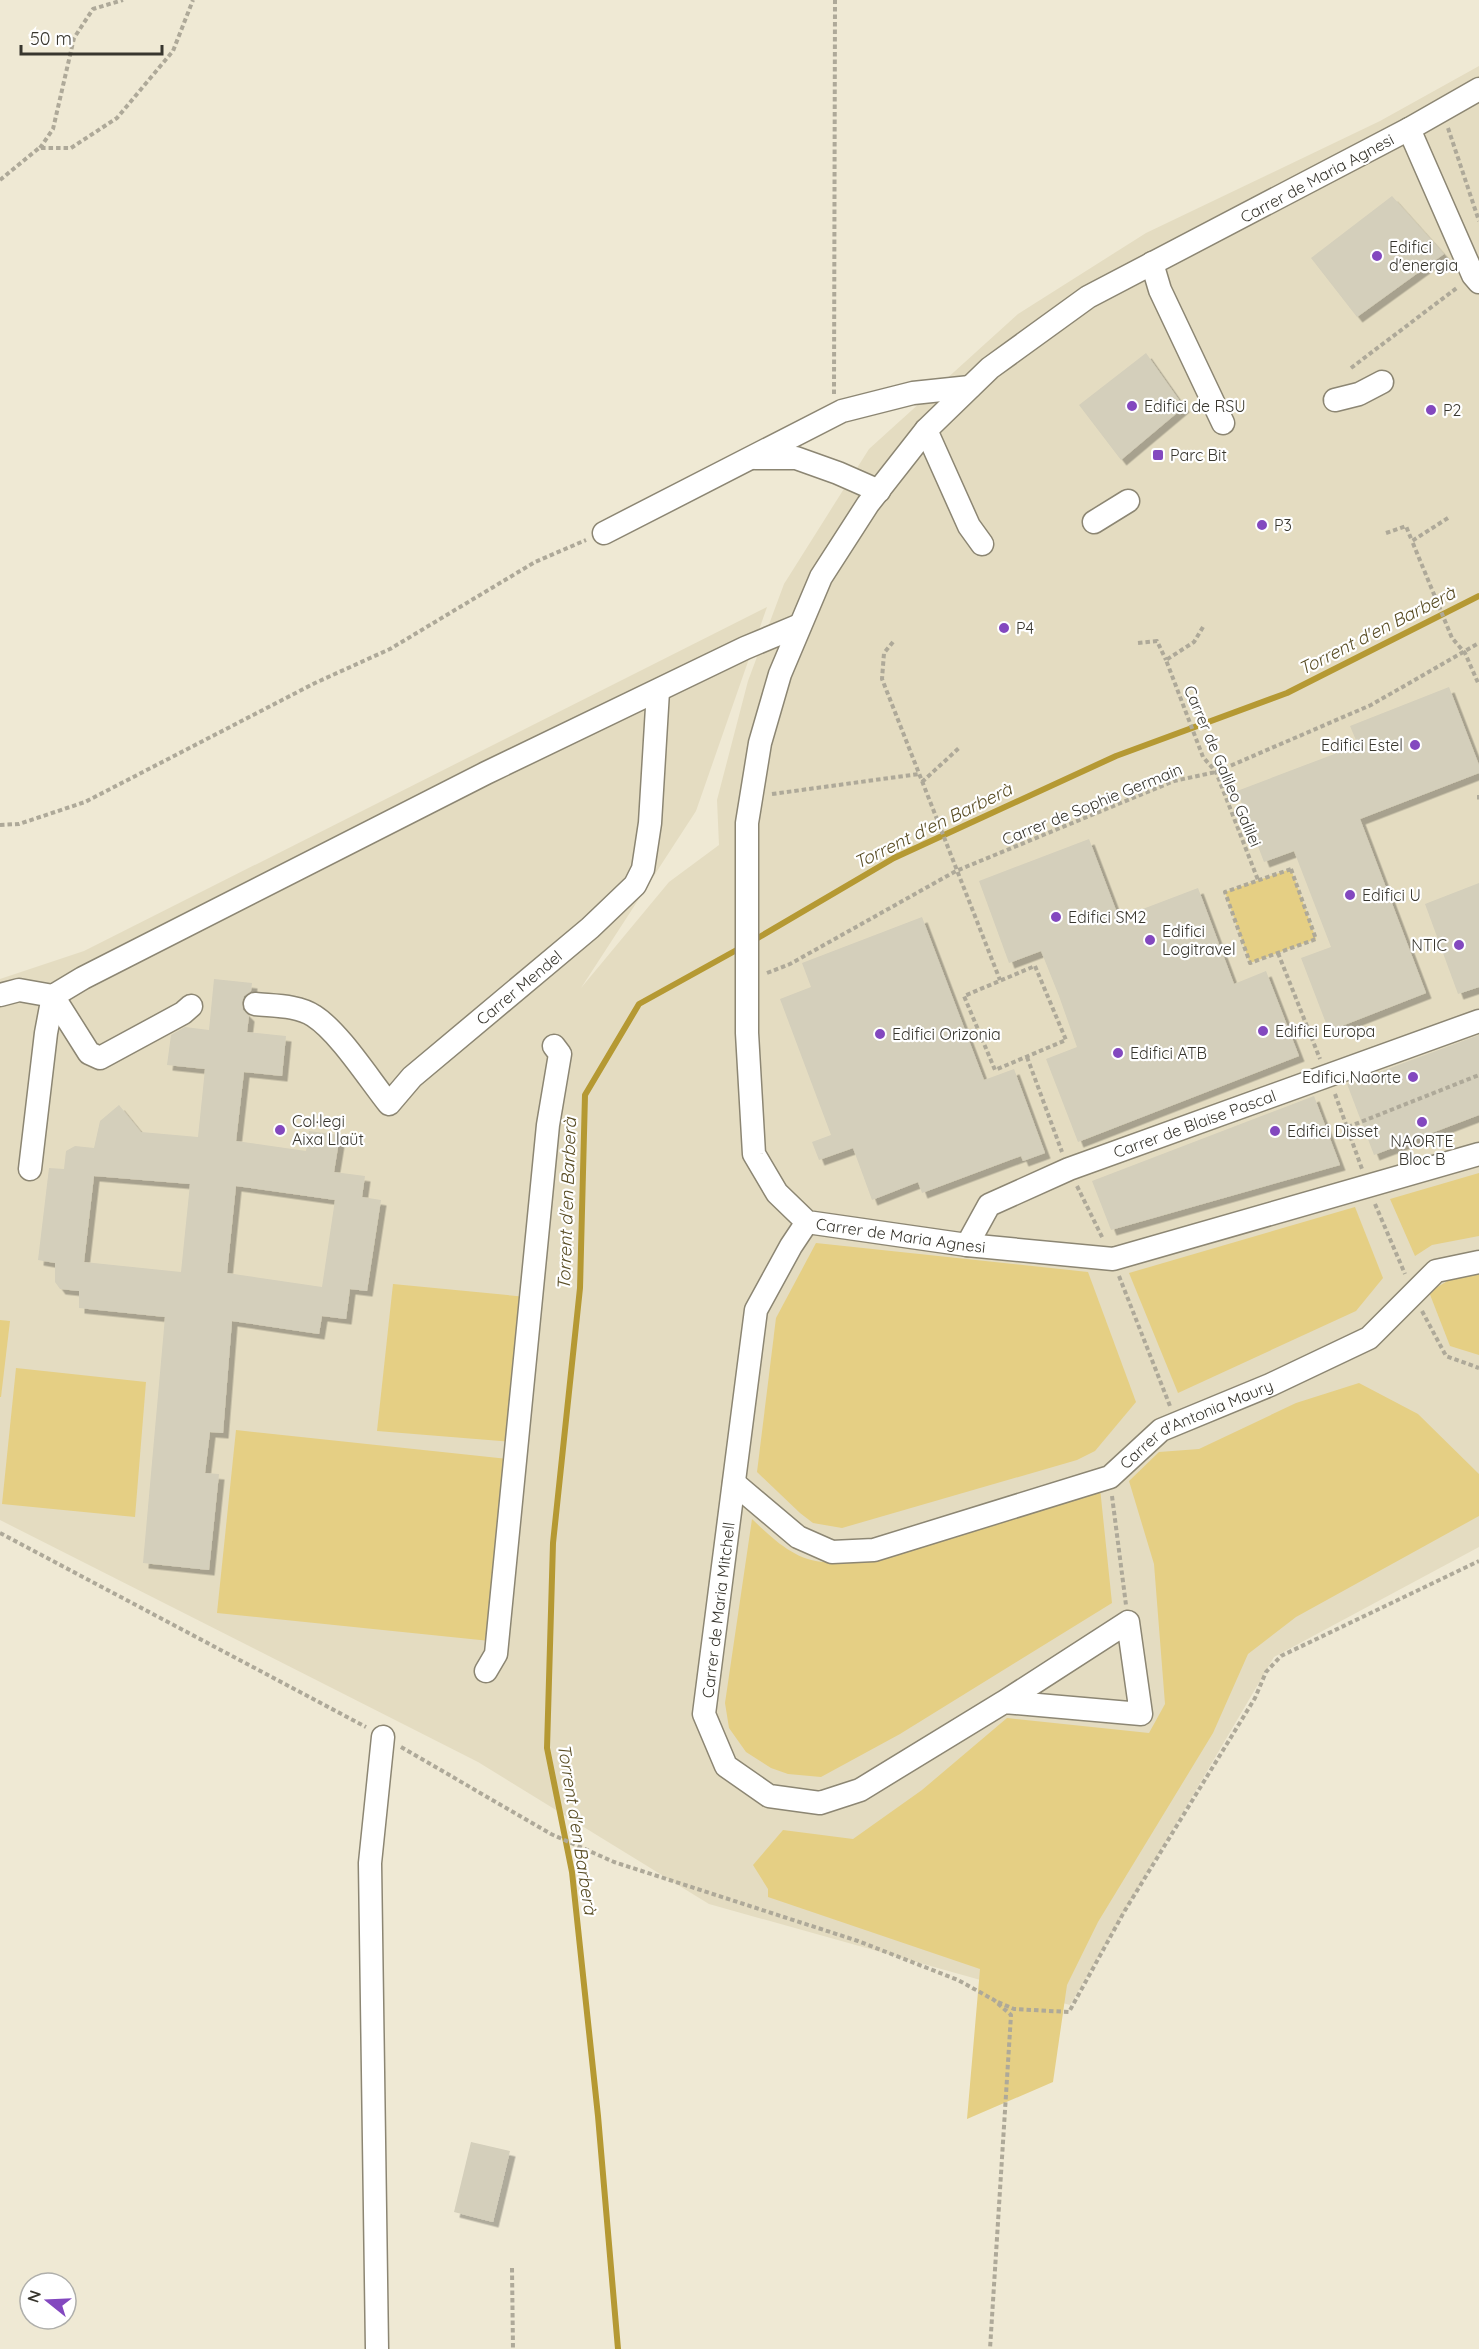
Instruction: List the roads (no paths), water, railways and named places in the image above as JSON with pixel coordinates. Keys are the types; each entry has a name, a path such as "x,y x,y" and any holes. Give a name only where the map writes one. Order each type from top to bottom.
{"street":[{"name":"Carrer de Maria Agnesi","path":"926,430 990,368 1088,297 1409,129 1479,89"},
{"path":"1409,129 1476,278"},
{"path":"1152,263 1160,290 1223,423"},
{"path":"1335,400 1359,394 1382,382"},
{"path":"604,533 842,411 913,393 970,387"},
{"path":"0,995 19,990 53,996 83,978 486,773 800,625 821,577 879,491 926,430 969,526 982,544"},
{"path":"751,458 796,458 879,491"},
{"path":"1094,522 1128,501"},
{"name":"Carrer de Maria Agnesi","path":"800,625 780,674 760,743 751,789 747,875 749,971 747,1033 754,1154 777,1194 807,1222 967,1245 1113,1259 1479,1154"},
{"name":"Carrer Mendel","path":"255,1004 290,1008 312,1015 329,1030 389,1104 412,1077 590,928 635,885 643,869 650,823 658,691"},
{"path":"53,996 88,1053 100,1058 183,1013 191,1006"},
{"path":"30,1169 46,1033 53,996"},
{"name":"Carrer de Blaise Pascal","path":"967,1245 989,1205 1069,1169 1479,1021"},
{"path":"486,1671 496,1654 546,1147 560,1054 554,1046"},
{"name":"Carrer de Maria Mitchell","path":"807,1222 791,1246 756,1310 704,1714 726,1767 769,1796 820,1803 860,1790 1004,1702 1128,1622 1141,1714 1004,1702"},
{"name":"Carrer d'Antonia Maury","path":"734,1483 798,1537 832,1552 874,1550 1110,1478 1161,1430 1270,1385 1369,1338 1436,1271 1479,1262"},
{"path":"377,2349 370,1863 383,1737"}],"waterway":[{"name":"Torrent d'en Barberà","path":"751,942 894,858 1116,756 1287,693 1479,596"},
{"name":"Torrent d'en Barberà","path":"618,2349 598,2116 572,1872 547,1748 553,1543 580,1288 585,1095 639,1004 742,947"}],"place":[{"name":"Edifici d'energia","path":"1377,256"},
{"name":"Edifici de RSU","path":"1132,406"},
{"name":"P2","path":"1431,410"},
{"name":"Parc Bit","path":"1158,455"},
{"name":"P3","path":"1262,525"},
{"name":"P4","path":"1004,628"},
{"name":"Edifici Estel","path":"1415,745"},
{"name":"Edifici U","path":"1350,895"},
{"name":"Edifici SM2","path":"1056,917"},
{"name":"Edifici Logitravel","path":"1150,940"},
{"name":"NTIC","path":"1459,945"},
{"name":"Edifici Europa","path":"1263,1031"},
{"name":"Edifici Orizonia","path":"880,1034"},
{"name":"Edifici ATB","path":"1118,1053"},
{"name":"Edifici Naorte","path":"1413,1077"},
{"name":"NAORTE Bloc B","path":"1422,1122"},
{"name":"Col·legi Aixa Llaüt","path":"280,1130"},
{"name":"Edifici Disset","path":"1275,1131"}]}
